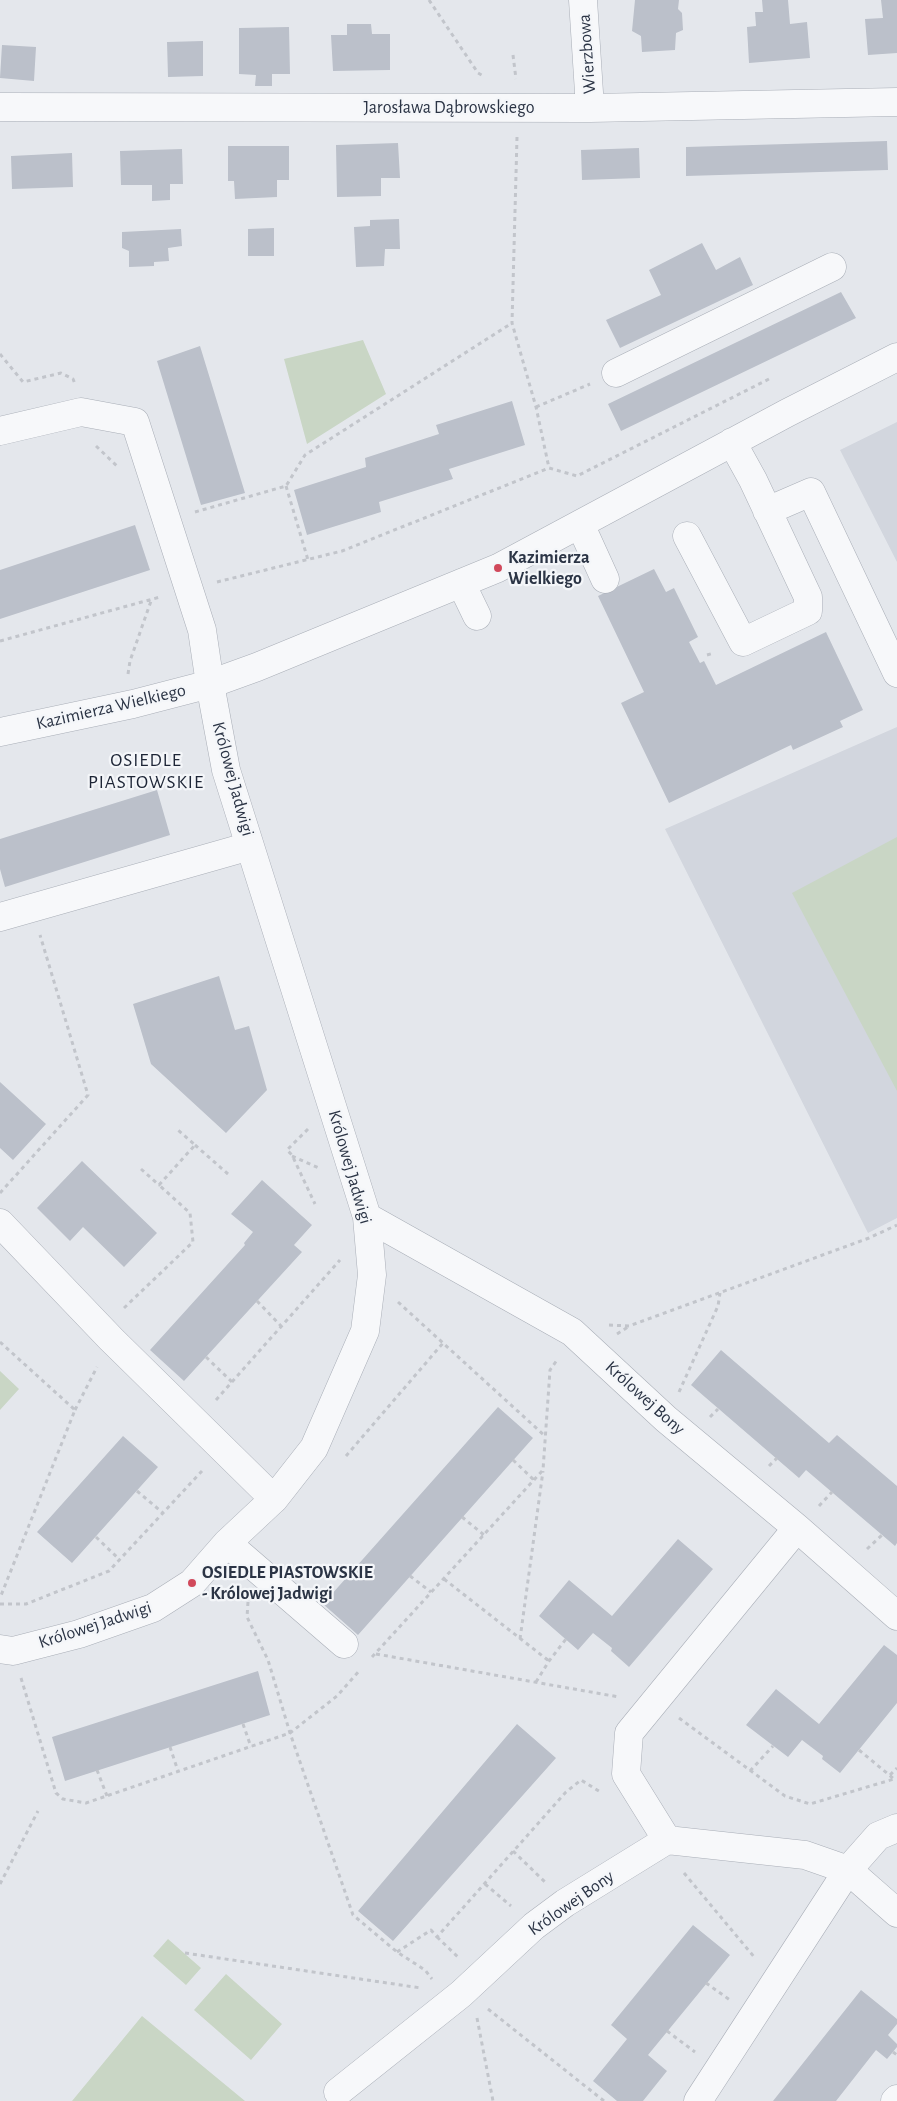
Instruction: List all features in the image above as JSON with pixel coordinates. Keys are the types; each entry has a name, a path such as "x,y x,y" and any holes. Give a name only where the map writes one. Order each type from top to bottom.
{"street":[{"name":"Wierzbowa","path":"583,0 590,108"},
{"name":"Jarosława Dąbrowskiego","path":"0,107 518,101 590,108 897,102"},
{"path":"616,374 832,267"},
{"name":"Kazimierza Wielkiego","path":"0,732 133,704 210,684 257,667 498,568 732,442 897,358"},
{"path":"0,431 81,412 89,413"},
{"name":"Królowej Jadwigi","path":"6,1650 79,1634 153,1608 192,1583 227,1543 274,1499 314,1448 365,1331 372,1275 367,1218 226,770 202,630 199,585 168,519 135,422 89,413"},
{"path":"687,536 743,642 808,611 808,597 732,442"},
{"path":"767,511 811,492 897,673"},
{"path":"580,524 605,579"},
{"path":"461,583 477,616"},
{"path":"0,917 250,846"},
{"name":"Królowej Bony","path":"367,1218 572,1332 666,1419 897,1616"},
{"path":"0,1223 107,1334 274,1499"},
{"path":"796,1528 629,1733 626,1774 664,1842 805,1855 848,1870 897,1913"},
{"path":"227,1543 344,1644"},
{"path":"698,2101 848,1870 878,1836 897,1828"},
{"name":"Królowej Bony","path":"338,2092 465,2000 534,1926 565,1903 664,1842"}],"path":[{"path":"429,0 478,73 518,101"},
{"path":"514,55 518,101 512,323 536,407 549,468"},
{"path":"168,519 286,486 306,455 512,323"},
{"path":"0,354 23,382 62,373 73,379 89,413"},
{"path":"536,407 616,374"},
{"path":"0,642 199,585 342,551 549,468 577,476 769,379"},
{"path":"286,486 308,560"},
{"path":"128,677 130,661 151,600"},
{"path":"0,1194 88,1095 39,932"},
{"path":"312,1124 287,1150 292,1156 315,1204"},
{"path":"178,1130 228,1174"},
{"path":"159,1185 195,1145"},
{"path":"292,1156 328,1172"},
{"path":"0,1598 107,1334 193,1242 190,1213 141,1169"},
{"path":"605,1325 629,1326 869,1238 897,1225"},
{"path":"197,1422 326,1278"},
{"path":"677,1397 718,1306 720,1293"},
{"path":"394,1298 546,1436"},
{"path":"258,1301 282,1327"},
{"path":"0,1342 75,1410"},
{"path":"344,1458 443,1343"},
{"path":"520,1639 543,1470 550,1370 560,1356"},
{"path":"206,1357 232,1382"},
{"path":"0,1604 26,1604 109,1570 224,1448"},
{"path":"513,1460 534,1480"},
{"path":"366,1664 543,1470"},
{"path":"136,1491 163,1513"},
{"path":"462,1518 484,1535"},
{"path":"96,1537 119,1560"},
{"path":"261,1573 248,1590 247,1617 268,1660 290,1734 353,1915 397,1952 426,1970 604,2101"},
{"path":"410,1576 431,1592"},
{"path":"444,1579 549,1661"},
{"path":"536,1682 566,1639"},
{"path":"6,1650 56,1793 63,1799 86,1803 290,1734 337,1696 360,1670"},
{"path":"376,1654 642,1701 655,1701 785,1796 810,1804 894,1778 859,1750"},
{"path":"243,1724 251,1747"},
{"path":"750,1771 773,1746"},
{"path":"170,1747 178,1771"},
{"path":"890,1775 897,1768"},
{"path":"98,1770 107,1796"},
{"path":"397,1952 431,1930 437,1937 566,1792 581,1780 600,1794 626,1774"},
{"path":"0,1884 38,1811"},
{"path":"664,1842 775,1982"},
{"path":"513,1851 565,1903"},
{"path":"185,1953 465,2000"},
{"path":"465,2000 493,2101"},
{"path":"893,2052 897,2055"}],"shaded area":[{"path":"897,422 897,562 840,450"},
{"path":"897,727 897,1218 868,1233 665,829"}],"green space":[{"path":"363,340 386,394 307,444 284,359"},
{"path":"897,837 897,1091 792,893"},
{"path":"0,1371 19,1389 0,1410"},
{"path":"168,1939 201,1968 186,1985 153,1956"},
{"path":"226,1974 282,2024 251,2060 194,2010"},
{"path":"142,2016 245,2101 72,2101"}],"building":[{"path":"635,0 679,0 678,9 682,13 683,30 676,33 675,50 642,52 641,36 632,31"},
{"path":"762,0 788,0 790,24 807,22 810,58 749,63 747,27 756,26 755,12 763,12"},
{"path":"881,0 897,0 897,53 868,55 865,19 883,18"},
{"path":"347,24 371,24 372,34 390,34 390,70 333,71 331,35 347,35"},
{"path":"289,27 290,74 272,74 272,86 255,86 256,75 239,74 239,28"},
{"path":"203,41 203,76 168,77 167,42"},
{"path":"2,45 36,47 34,81 0,78"},
{"path":"887,141 888,170 686,176 686,147"},
{"path":"398,143 400,178 381,178 381,196 337,197 336,145"},
{"path":"228,146 289,146 289,180 277,180 277,197 235,199 234,181 228,181"},
{"path":"639,148 640,178 582,180 581,150"},
{"path":"182,149 183,184 170,184 170,200 152,201 152,185 121,185 120,151"},
{"path":"72,153 73,187 12,189 11,156"},
{"path":"399,219 400,249 385,249 384,266 356,267 354,227 370,226 370,220"},
{"path":"274,228 274,256 248,256 248,229"},
{"path":"181,229 182,246 168,248 169,261 154,262 154,266 129,267 129,251 122,248 122,232"},
{"path":"702,243 716,270 740,257 753,285 620,348 606,320 661,295 649,270"},
{"path":"841,292 856,318 621,431 608,404"},
{"path":"200,346 245,493 201,505 157,361"},
{"path":"512,401 525,445 449,469 453,479 379,502 381,512 307,535 294,490 366,467 365,458 439,434 436,425"},
{"path":"135,525 150,570 0,619 0,570"},
{"path":"654,569 666,592 674,588 698,637 689,642 700,663 704,661 716,685 826,632 863,710 840,721 843,727 793,750 791,745 669,803 621,703 644,692 598,596"},
{"path":"157,790 170,835 5,887 0,869 0,839"},
{"path":"219,976 235,1030 249,1026 267,1090 226,1133 151,1064 133,1004"},
{"path":"0,1082 46,1124 13,1160 0,1148"},
{"path":"82,1161 157,1233 124,1267 83,1227 70,1241 37,1208"},
{"path":"262,1180 312,1225 294,1245 302,1252 184,1381 150,1350 245,1245 244,1243 253,1232 231,1214"},
{"path":"721,1350 829,1443 837,1435 897,1486 897,1543 895,1546 806,1470 799,1478 691,1385"},
{"path":"498,1407 533,1438 358,1635 323,1604"},
{"path":"123,1436 158,1467 72,1563 37,1532"},
{"path":"678,1539 713,1569 629,1667 611,1651 612,1648 593,1633 578,1650 539,1616 569,1580 612,1616"},
{"path":"884,1645 897,1655 897,1703 840,1773 822,1759 823,1756 802,1740 788,1757 746,1725 776,1689 819,1724"},
{"path":"258,1671 270,1715 65,1781 52,1737"},
{"path":"517,1724 556,1758 393,1941 358,1911"},
{"path":"693,1925 730,1955 648,2055 667,2071 643,2101 617,2101 593,2081 627,2039 611,2025"},
{"path":"861,1990 897,2019 897,2024 888,2035 897,2044 897,2047 887,2059 876,2050 836,2101 773,2101"}],"place":[{"name":"Kazimierza Wielkiego","path":"498,568"},
{"name":"OSIEDLE PIASTOWSKIE - Królowej Jadwigi","path":"192,1583"}],"district":[{"name":"OSIEDLE PIASTOWSKIE","path":"146,771"}]}
